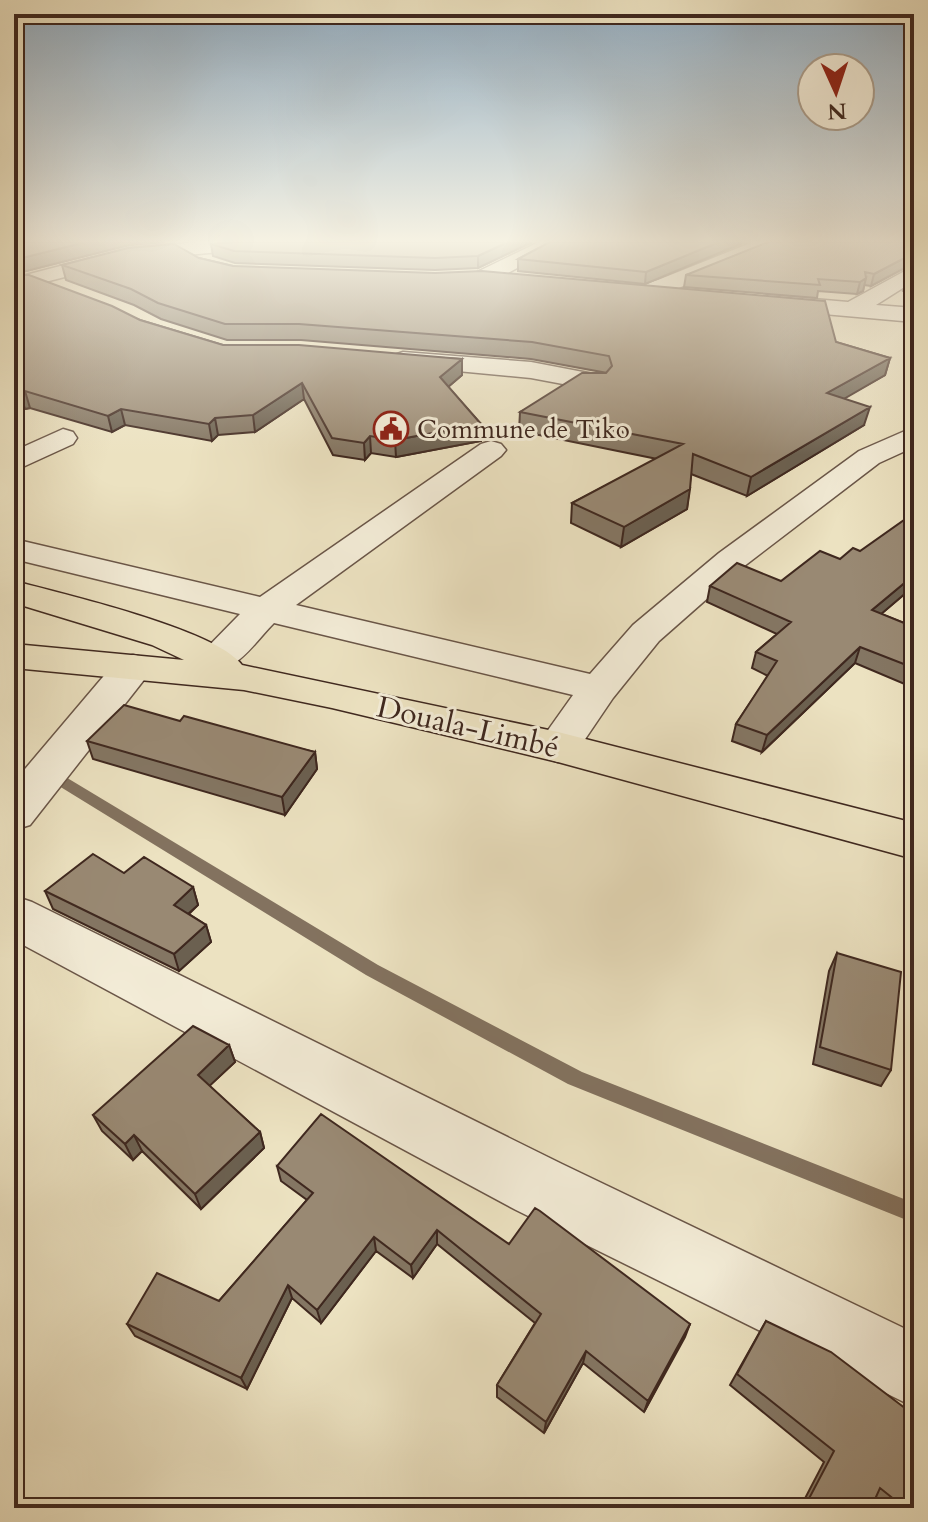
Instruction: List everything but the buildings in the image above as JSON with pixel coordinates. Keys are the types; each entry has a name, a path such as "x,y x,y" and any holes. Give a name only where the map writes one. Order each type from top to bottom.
{"highway":[{"path":"14,592 165,637 189,646 229,670"},
{"name":"Douala-Limbé","path":"14,656 133,667 229,670 558,747 914,841"}],"street":[{"path":"894,313 914,315"},
{"path":"376,357 531,370 595,382"},
{"path":"558,747 599,689 646,633 731,560 869,457 914,436"},
{"path":"14,462 63,438"},
{"path":"229,670 267,609 491,450"},
{"path":"14,549 599,689"},
{"path":"14,813 133,667"},
{"path":"14,916 539,1187 914,1371"}],"waterway":[{"path":"14,773 49,773 372,970 575,1078 914,1213"}],"place":[{"name":"Commune de Tiko","path":"391,429"}]}
